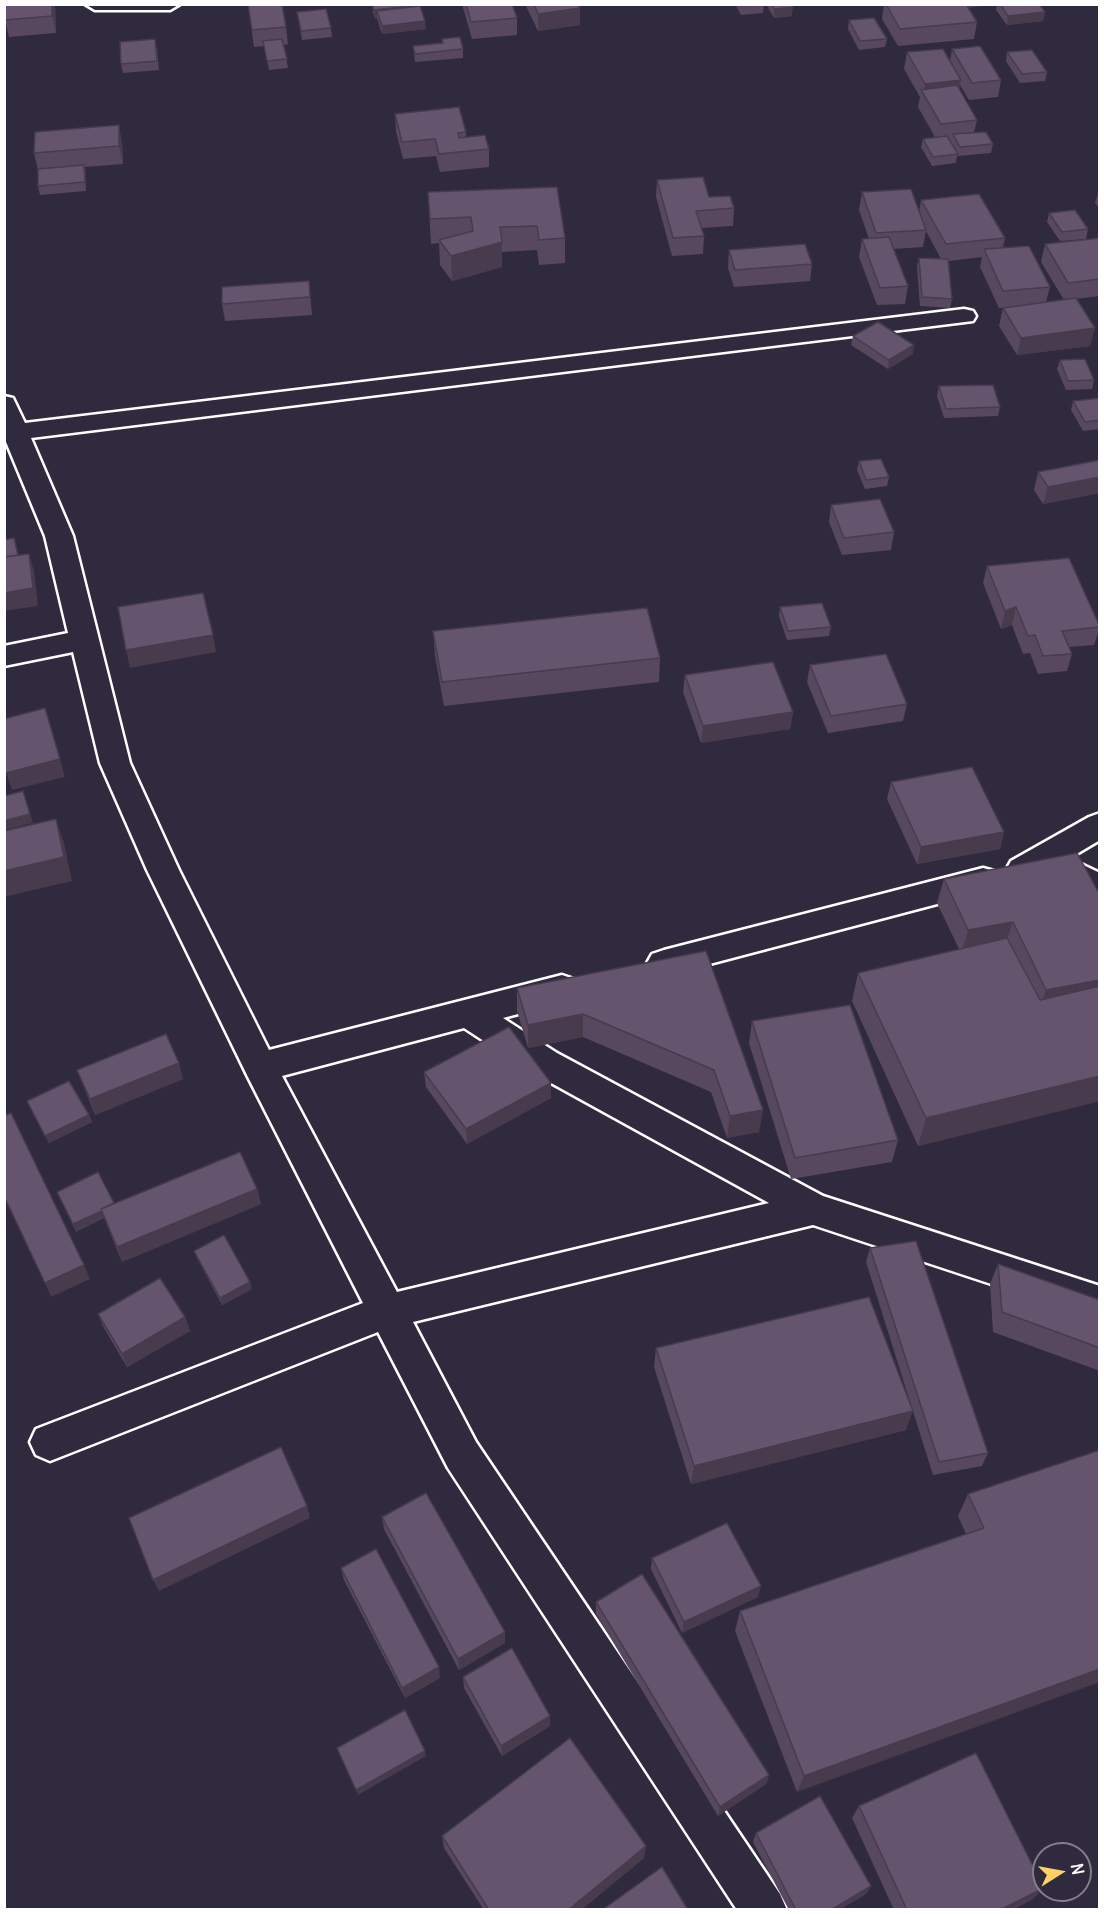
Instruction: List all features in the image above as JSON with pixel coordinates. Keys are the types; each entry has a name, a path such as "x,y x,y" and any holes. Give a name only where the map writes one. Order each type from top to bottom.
{"street":[{"path":"95,4 170,4"},
{"path":"764,1910 462,1455 260,1067 163,870 115,763 59,536 11,418 964,316"},
{"path":"4,656 86,639"},
{"path":"629,971 1022,870 1100,825"},
{"path":"1022,870 1081,876 1100,891"},
{"path":"260,1067 595,980"},
{"path":"468,1013 545,1063 813,1209 1100,1304"},
{"path":"50,1442 387,1311 813,1209"}],"building":[{"path":"5,4 52,4 52,16 5,20"},
{"path":"248,4 282,4 286,27 252,30"},
{"path":"372,4 410,4 410,6 374,10"},
{"path":"466,4 512,4 517,18 471,22"},
{"path":"534,4 578,4 580,8 538,14"},
{"path":"772,4 792,4 793,7 774,9"},
{"path":"886,4 966,4 977,22 900,29"},
{"path":"1000,4 1039,4 1045,12 1008,16"},
{"path":"420,6 425,21 382,26 377,11"},
{"path":"326,9 331,28 301,31 297,12"},
{"path":"874,18 887,39 860,41 849,20"},
{"path":"460,37 463,49 415,54 413,46 443,43 442,39"},
{"path":"155,39 157,61 121,64 120,42"},
{"path":"282,39 287,59 267,61 263,41"},
{"path":"980,46 1001,80 972,83 952,49"},
{"path":"943,49 961,80 925,84 907,52"},
{"path":"1032,50 1047,72 1022,74 1007,52"},
{"path":"957,85 977,120 941,124 921,90"},
{"path":"459,107 466,132 458,133 459,138 485,135 489,149 439,154 435,139 402,142 395,114"},
{"path":"119,125 119,146 34,153 35,132"},
{"path":"986,132 993,144 960,147 953,134"},
{"path":"947,136 958,154 933,157 923,139"},
{"path":"84,165 85,182 38,186 38,169"},
{"path":"703,177 709,197 730,196 734,208 696,211 704,236 673,238 657,180"},
{"path":"557,187 565,238 539,240 537,226 500,227 502,242 451,256 439,240 473,231 471,217 430,219 428,192"},
{"path":"911,189 926,230 876,233 862,192"},
{"path":"979,194 1005,238 946,244 921,200"},
{"path":"1075,210 1088,229 1062,232 1049,213"},
{"path":"889,237 908,286 880,288 862,239"},
{"path":"1100,238 1100,279 1068,283 1045,244"},
{"path":"805,244 812,264 735,270 729,250"},
{"path":"1029,246 1050,287 1003,291 984,249"},
{"path":"919,258 948,259 952,299 922,297"},
{"path":"309,281 310,297 222,304 222,287"},
{"path":"1076,298 1095,328 1021,338 1003,308"},
{"path":"878,322 914,345 889,360 853,336"},
{"path":"1085,359 1094,380 1068,381 1060,360"},
{"path":"993,385 1000,407 946,409 939,386"},
{"path":"1100,398 1100,420 1085,422 1073,401"},
{"path":"881,459 889,477 866,480 859,461"},
{"path":"1100,460 1100,477 1048,487 1038,472"},
{"path":"880,499 894,532 844,538 831,505"},
{"path":"14,538 18,555 4,557 4,540"},
{"path":"29,554 33,588 4,593 4,557"},
{"path":"1069,558 1100,627 1062,631 1072,654 1043,656 1035,635 1028,636 1016,607 1005,611 987,566"},
{"path":"203,593 213,635 126,650 118,607"},
{"path":"822,603 831,627 788,631 780,607"},
{"path":"647,608 660,658 442,682 433,631"},
{"path":"886,654 907,704 831,716 810,665"},
{"path":"773,662 793,712 703,726 685,675"},
{"path":"45,708 60,759 6,773 4,719"},
{"path":"972,767 1004,832 921,847 891,782"},
{"path":"23,791 30,814 4,821 4,796"},
{"path":"56,819 64,857 4,871 4,831"},
{"path":"1077,853 1100,895 1100,980 1046,990 1013,922 968,930 944,879"},
{"path":"1007,938 1040,1000 1100,986 1100,1076 926,1118 858,973"},
{"path":"706,951 763,1110 730,1116 714,1070 583,1014 528,1025 517,988"},
{"path":"850,1005 898,1140 795,1158 752,1021"},
{"path":"509,1027 551,1083 466,1129 424,1072"},
{"path":"166,1034 179,1063 90,1099 77,1070"},
{"path":"69,1081 89,1115 45,1136 27,1101"},
{"path":"11,1113 84,1265 45,1283 4,1196 4,1116"},
{"path":"240,1152 257,1189 117,1247 101,1209"},
{"path":"98,1172 114,1203 73,1224 57,1192"},
{"path":"224,1235 250,1282 220,1298 194,1251"},
{"path":"916,1241 988,1453 939,1462 870,1248"},
{"path":"998,1264 1100,1300 1100,1348 1002,1312"},
{"path":"160,1278 185,1317 122,1354 98,1314"},
{"path":"869,1297 913,1411 694,1466 656,1348"},
{"path":"281,1447 307,1506 153,1580 129,1518"},
{"path":"1100,1450 1100,1669 804,1776 740,1611 984,1528 968,1494"},
{"path":"426,1493 505,1632 458,1659 382,1517"},
{"path":"727,1523 761,1586 684,1622 652,1558"},
{"path":"376,1549 439,1667 402,1688 341,1568"},
{"path":"642,1574 769,1775 720,1807 596,1602"},
{"path":"512,1648 550,1716 501,1746 463,1677"},
{"path":"405,1710 425,1751 356,1790 337,1748"},
{"path":"570,1738 646,1846 568,1910 489,1910 442,1836"},
{"path":"976,1753 1032,1864 1032,1894 1000,1910 907,1910 859,1806"},
{"path":"820,1796 871,1886 831,1910 796,1910 756,1833"},
{"path":"662,1867 688,1910 602,1910"}]}
